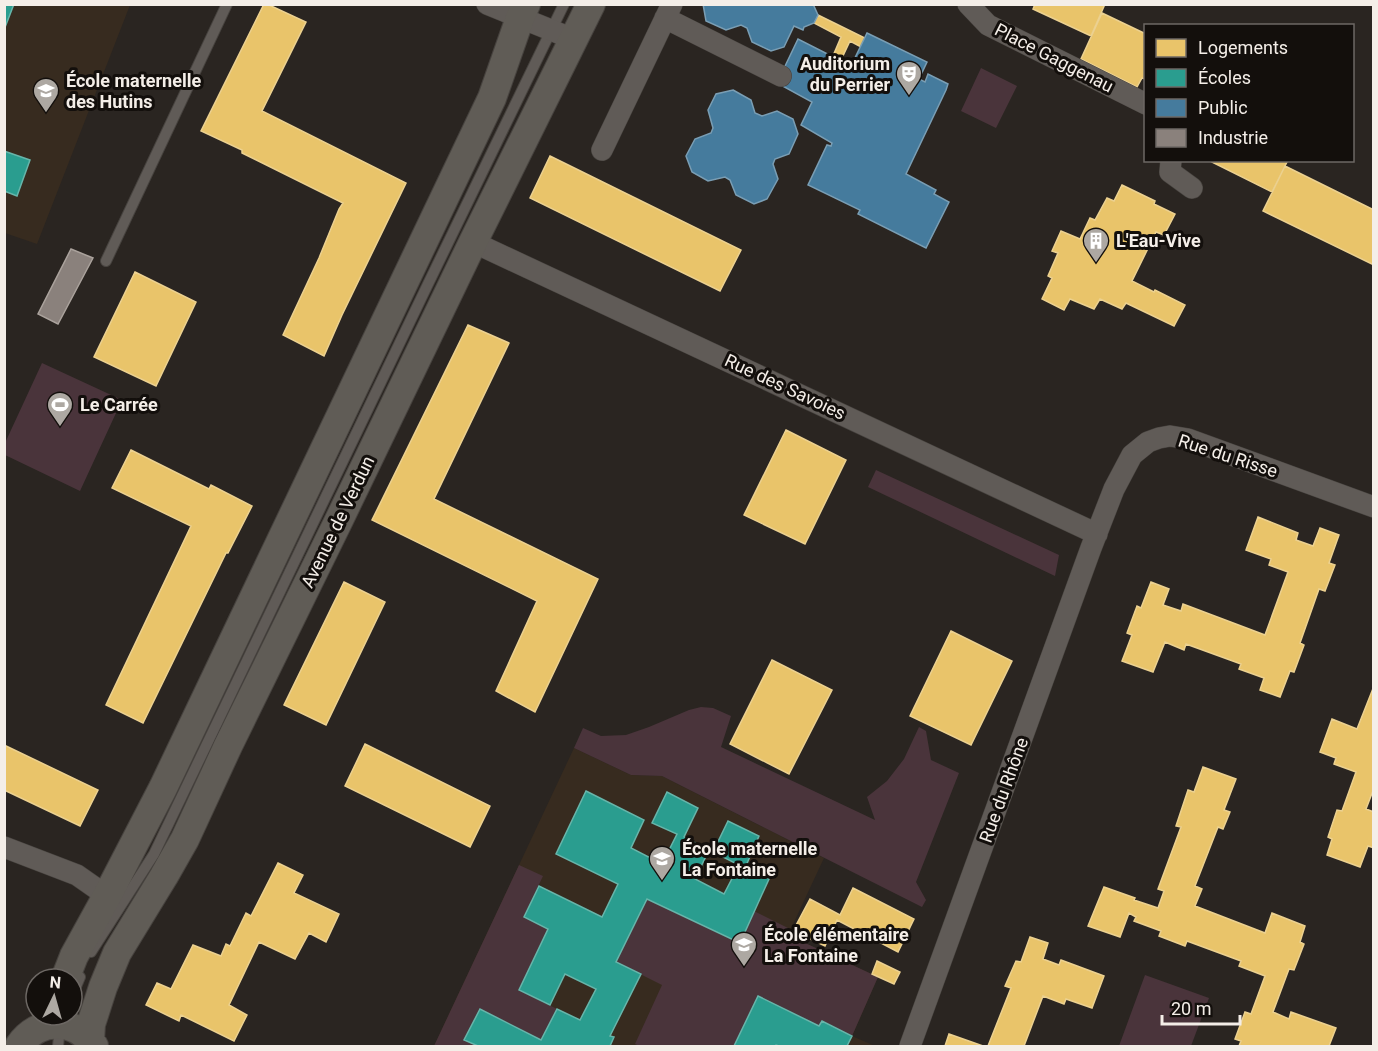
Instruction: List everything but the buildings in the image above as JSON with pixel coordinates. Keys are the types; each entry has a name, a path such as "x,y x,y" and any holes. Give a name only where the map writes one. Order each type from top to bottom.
{"street":[{"path":"487,4 523,11 562,35"},
{"name":"Avenue de Verdun","path":"92,1044 91,1024 117,953 185,839 473,242 562,35 591,4"},
{"name":"Place Gaggenau","path":"968,4 988,25 1144,103"},
{"name":"Avenue de Verdun","path":"77,967 74,956 168,778 492,98 523,11"},
{"path":"602,150 668,11 781,76"},
{"path":"1172,162 1170,172 1192,188"},
{"name":"Rue des Savoies","path":"473,242 1097,534"},
{"name":"Rue du Risse","path":"1097,534 1114,489 1132,455 1148,442 1170,436 1188,439 1374,507"},
{"name":"Rue du Rhône","path":"910,1047 1097,534"},
{"path":"4,847 77,875 107,896"},
{"path":"19,1047 37,1029 46,1027"},
{"path":"64,1027 77,1030 92,1044"}],"lane":[{"path":"106,261 226,4"},
{"name":"Avenue de Verdun","path":"81,967 154,854 322,502 562,35 564,4"}],"shaded area":[{"name":"École maternelle des Hutins","path":"4,5 130,5 37,244 5,233"},
{"path":"981,68 1017,86 996,128 961,111"},
{"name":"Le Carrée","path":"42,363 122,400 80,491 5,455 5,443"},
{"path":"876,470 1059,555 1055,576 868,487"},
{"path":"701,707 713,708 731,716 721,747 875,820 867,797 887,781 904,759 919,727 926,731 931,760 959,773 916,882 926,900 922,907 662,776 631,775 574,748 583,728 601,736 626,735"},
{"name":"École maternelle La Fontaine","path":"574,748 631,775 662,776 824,858 788,935 878,977 852,1036 875,1046 434,1046"},
{"path":"519,865 543,876 524,916 548,929 519,990 557,1009 541,1040 480,1009 465,1039 478,1046 434,1046"},
{"name":"École élémentaire La Fontaine","path":"647,899 739,943 754,911 790,929 788,935 878,977 852,1036 823,1021 819,1026 759,997 734,1046 639,1046 635,1044 662,985 616,962"},
{"path":"1145,975 1209,998 1191,1046 1119,1046"}],"place":[{"name":"Auditorium du Perrier","path":"909,97"},
{"name":"École maternelle des Hutins","path":"46,114"},
{"name":"L'Eau-Vive","path":"1096,264"},
{"name":"Le Carrée","path":"60,428"},
{"name":"École maternelle La Fontaine","path":"662,882"},
{"name":"École élémentaire La Fontaine","path":"744,968"}]}
